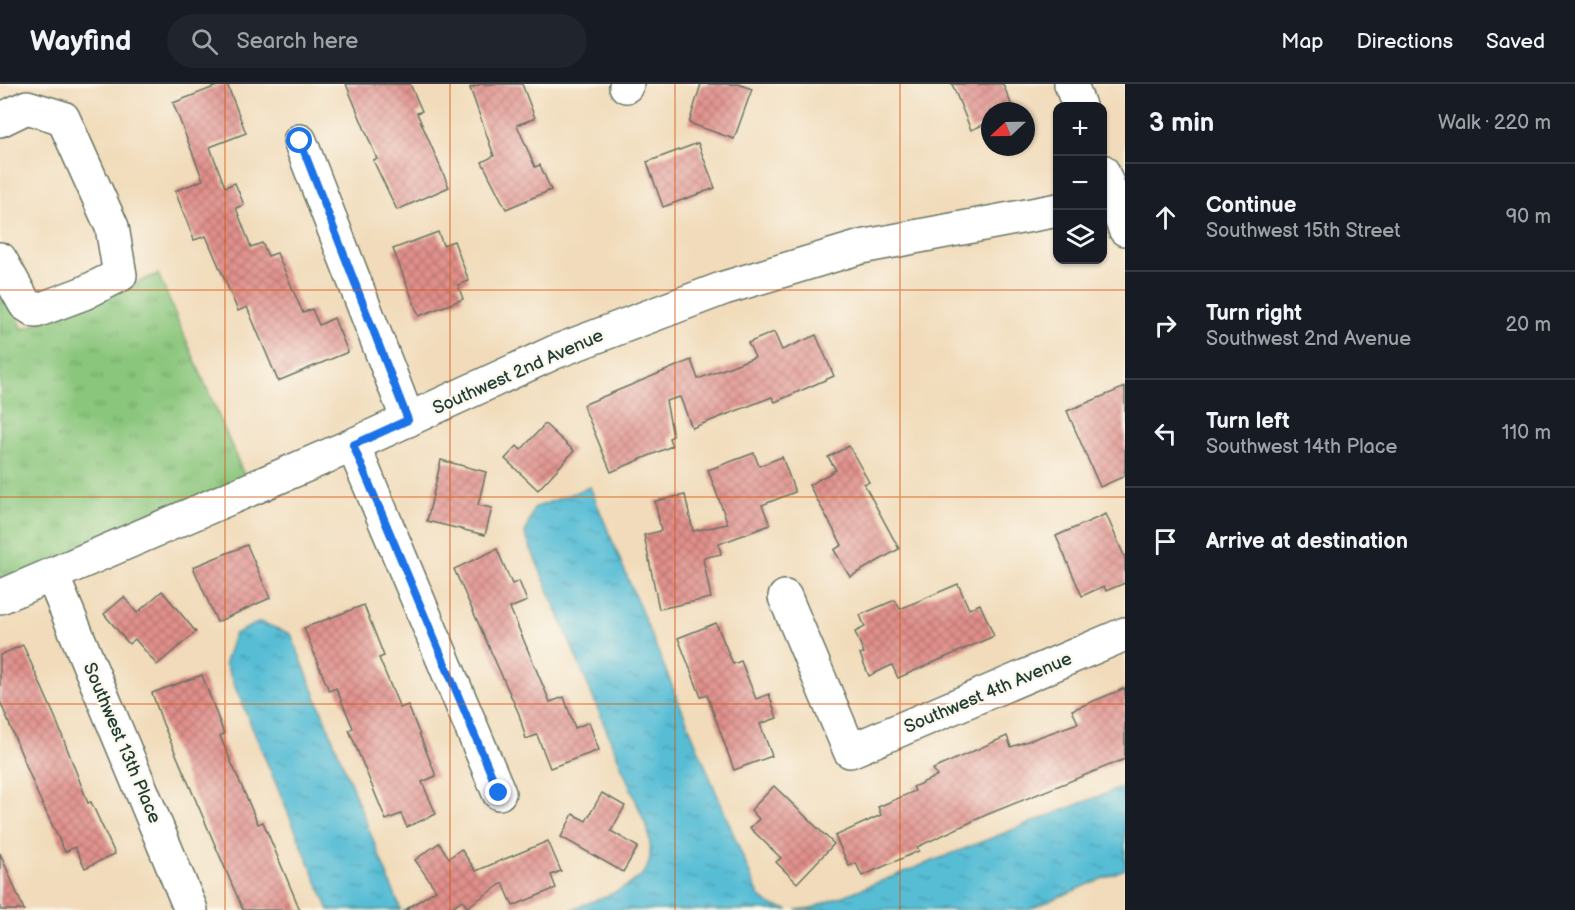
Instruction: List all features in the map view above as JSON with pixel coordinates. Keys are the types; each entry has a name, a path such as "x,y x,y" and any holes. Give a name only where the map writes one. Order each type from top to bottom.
{"street":[{"path":"1071,84 1078,102"},
{"path":"0,120 27,107 63,118 112,227 120,275 84,293 36,311 24,304 0,259"},
{"path":"300,141 408,420"},
{"path":"1107,184 1117,211"},
{"name":"Southwest 2nd Avenue","path":"0,597 353,445 555,352 724,288 861,247 1053,211"},
{"path":"353,445 499,793"},
{"name":"Southwest 13th Place","path":"52,575 191,910"},
{"name":"Southwest 4th Avenue","path":"786,597 850,752 1125,634"}],"green space":[{"path":"158,274 247,482 0,586 0,282 23,329"}],"water":[{"path":"590,487 759,896 771,905 789,910 571,910 611,894 631,883 648,867 650,851 648,830 525,534 534,508"},
{"path":"260,622 291,634 401,910 329,910 225,663 234,634"},
{"path":"1125,786 1125,869 1028,910 796,910 812,908"}],"building":[{"path":"227,84 246,133 210,147 225,187 235,183 244,205 236,208 251,247 262,243 268,256 277,253 303,313 312,309 319,325 334,318 348,352 278,381 247,307 238,311 206,236 194,240 175,191 203,180 173,103"},
{"path":"346,84 410,84 422,111 417,113 449,187 397,210 373,160 377,159"},
{"path":"481,84 522,84 535,118 517,125 535,167 540,165 551,190 506,209 482,162 494,156 470,88"},
{"path":"701,84 738,84 752,89 734,139 689,123"},
{"path":"952,84 1003,84 1010,102 981,102 981,126 971,130"},
{"path":"698,143 715,188 663,207 647,162"},
{"path":"438,232 443,245 454,241 469,281 458,285 463,299 419,316 393,249"},
{"path":"774,332 782,350 816,335 834,376 775,402 772,397 692,428 680,397 666,401 673,436 669,438 672,446 611,472 583,405 691,360 698,379 755,357 748,343"},
{"path":"1125,387 1125,476 1100,487 1067,411"},
{"path":"545,424 574,451 538,490 505,459 517,446 521,450"},
{"path":"849,446 869,482 864,484 899,549 850,577 834,550 842,545 809,485 836,470 828,457"},
{"path":"754,453 759,466 782,457 795,492 762,505 770,525 719,544 721,554 703,558 711,598 659,609 644,535 661,531 655,501 685,495 693,531 728,524 708,470"},
{"path":"441,460 486,472 478,505 492,508 485,535 427,521"},
{"path":"1106,514 1125,558 1125,583 1106,591 1104,586 1082,596 1056,536"},
{"path":"247,545 270,598 217,622 193,567"},
{"path":"497,549 512,584 519,581 527,601 510,608 550,702 564,697 575,728 589,722 599,750 550,768 537,735 526,739 519,714 454,569"},
{"path":"958,584 969,609 980,604 994,636 898,678 892,665 869,676 860,654 864,653 855,632 865,627 860,615 895,600 900,609"},
{"path":"162,591 196,632 157,665 135,639 129,644 104,614 124,597 137,613"},
{"path":"364,605 384,656 379,658 400,708 408,705 436,776 422,782 436,814 407,827 401,814 386,820 349,730 353,728 336,688 329,691 304,628"},
{"path":"716,623 733,664 741,661 756,699 769,694 777,718 760,724 772,756 734,770 707,695 701,697 678,638"},
{"path":"23,645 55,717 88,803 91,802 115,854 85,868 75,847 65,852 38,795 0,701 0,655"},
{"path":"202,675 224,734 220,736 258,824 263,822 300,910 243,910 163,724 152,693"},
{"path":"1125,688 1125,759 986,815 917,847 919,851 862,876 856,863 849,866 835,836 881,815 878,807 915,791 913,787 937,776 933,769 1007,736 1011,747 1078,723 1072,710"},
{"path":"774,786 834,844 797,883 776,862 781,858 750,828 759,819 751,810"},
{"path":"602,793 625,806 611,831 638,847 623,872 561,837 573,814 586,821"},
{"path":"548,841 561,871 551,875 556,888 513,906 503,883 467,907 462,900 448,910 405,910 436,890 415,860 439,843 449,858 461,849 476,871"},
{"path":"0,853 24,910 0,910"}],"route":[{"path":"300,141 408,420 353,445 499,793"}]}
